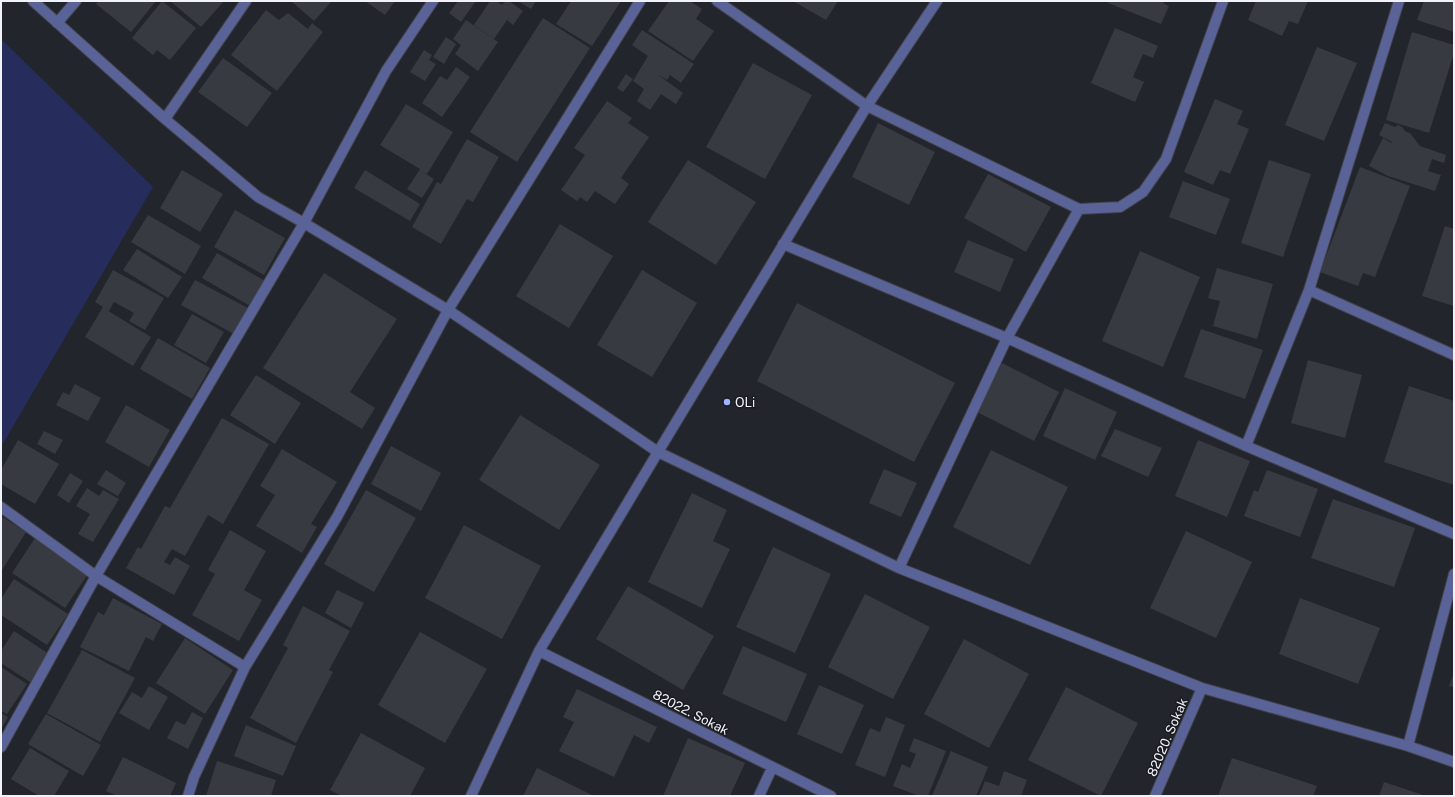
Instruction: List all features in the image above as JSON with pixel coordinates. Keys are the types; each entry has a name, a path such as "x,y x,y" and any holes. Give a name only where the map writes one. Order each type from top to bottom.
{"street":[{"path":"33,1 165,119 258,196 448,310 658,452 899,568 1202,688 1408,746 1454,762"},
{"path":"57,22 76,1"},
{"path":"165,119 246,1"},
{"path":"1,747 96,576 304,223 386,70 433,1"},
{"path":"188,796 194,777 245,667 337,517 448,310 640,1"},
{"path":"716,1 867,106 1078,209 1120,207 1144,192 1166,159 1224,1"},
{"path":"471,796 539,651 867,106 937,1"},
{"path":"1246,446 1309,290 1399,1"},
{"path":"899,568 1007,338 1078,209"},
{"path":"783,244 1007,338 1246,446 1454,534"},
{"path":"1309,290 1454,355"},
{"path":"1,507 96,576 245,667"},
{"path":"1408,746 1454,574"},
{"name":"82022. Sokak","path":"539,651 831,796"},
{"name":"82020. Sokak","path":"1155,796 1202,688"},
{"path":"760,796 772,768"}],"shaded area":[{"path":"1,39 153,187 1,447"}],"building":[{"path":"98,1 156,1 131,32 96,4"},
{"path":"162,1 196,28 170,60 157,50 153,55 132,38"},
{"path":"170,1 224,1 201,27"},
{"path":"291,1 332,1 314,21"},
{"path":"365,1 395,1 385,15"},
{"path":"458,1 476,1 461,22 449,13"},
{"path":"490,1 496,1 502,5 505,1 509,1 523,11 513,25 507,20 494,39 474,25"},
{"path":"518,1 536,1 531,9"},
{"path":"571,1 621,1 592,46 556,24"},
{"path":"669,1 690,1 702,9 696,19 714,31 693,61 648,31"},
{"path":"793,1 838,1 826,20"},
{"path":"1109,1 1165,1 1163,3 1169,6 1161,24 1108,3"},
{"path":"1256,1 1308,1 1298,24 1289,21 1282,36 1248,20"},
{"path":"1424,1 1454,1 1454,32 1417,20"},
{"path":"266,10 279,20 288,13 308,29 312,23 323,32 277,91 231,55"},
{"path":"543,18 590,48 517,162 470,132"},
{"path":"466,20 498,42 478,71 455,54 461,45 453,39"},
{"path":"1115,28 1158,46 1153,58 1143,54 1133,77 1144,82 1135,102 1091,83"},
{"path":"642,30 694,64 681,83 670,75 667,80 657,74 683,93 676,104 661,94 650,110 637,101 644,89 633,81 648,56 632,45"},
{"path":"1412,32 1454,45 1454,53 1429,133 1386,120"},
{"path":"446,37 456,44 444,64 433,57"},
{"path":"1317,47 1357,63 1324,141 1285,125"},
{"path":"424,50 432,55 429,60 436,64 425,81 410,72"},
{"path":"223,58 272,93 247,127 198,92"},
{"path":"753,63 812,95 765,179 706,147"},
{"path":"456,67 470,77 442,117 422,103 440,76 447,80"},
{"path":"626,74 633,79 623,92 617,88"},
{"path":"1215,99 1243,111 1237,124 1249,129 1230,174 1220,170 1213,185 1184,172"},
{"path":"607,101 632,118 628,123 649,137 621,178 629,184 615,204 595,191 587,202 580,197 577,201 561,190 585,155 574,148"},
{"path":"406,104 453,132 427,174 421,171 434,179 422,198 407,189 420,169 380,145"},
{"path":"878,123 935,152 909,205 852,177"},
{"path":"1385,123 1395,127 1398,125 1402,127 1406,132 1410,133 1420,146 1446,155 1444,163 1432,159 1428,171 1441,175 1435,191 1388,176 1369,166 1383,138 1391,143 1392,142 1379,135"},
{"path":"467,139 499,157 473,202 467,199 441,244 412,227 437,182 441,184"},
{"path":"688,160 756,202 716,265 648,222"},
{"path":"1269,160 1311,174 1283,257 1241,243"},
{"path":"1360,167 1410,186 1375,277 1363,273 1358,286 1320,272"},
{"path":"182,170 223,194 200,232 160,208"},
{"path":"365,170 420,204 410,221 354,188"},
{"path":"988,174 1051,207 1026,252 964,218"},
{"path":"1183,181 1230,199 1216,235 1169,217"},
{"path":"235,210 285,238 264,275 214,247"},
{"path":"148,215 201,246 185,274 131,242"},
{"path":"560,224 613,256 569,328 516,296"},
{"path":"1445,226 1454,229 1454,306 1422,296"},
{"path":"968,240 1014,259 1000,292 954,272"},
{"path":"137,249 182,277 168,298 123,270"},
{"path":"1140,251 1200,277 1163,367 1102,341"},
{"path":"217,253 265,281 250,306 202,278"},
{"path":"1217,268 1273,284 1257,339 1213,326 1220,301 1208,298"},
{"path":"113,270 164,298 145,330 129,321 134,313 114,302 109,311 105,309 151,337 133,366 85,337 103,307 95,302"},
{"path":"642,270 697,303 652,377 597,345"},
{"path":"324,273 397,319 350,392 375,408 362,429 263,368"},
{"path":"195,280 248,308 234,334 181,305"},
{"path":"797,303 955,383 914,462 757,381"},
{"path":"192,314 224,332 206,363 174,345"},
{"path":"1201,329 1263,350 1245,399 1184,377"},
{"path":"158,338 210,368 192,399 140,369"},
{"path":"1308,360 1362,375 1345,438 1291,423"},
{"path":"1002,363 1059,392 1034,441 977,412"},
{"path":"256,375 301,403 275,444 230,415"},
{"path":"75,384 101,398 88,421 56,405 63,392 69,395"},
{"path":"1409,386 1454,401 1454,485 1384,462"},
{"path":"1065,388 1117,412 1095,460 1043,436"},
{"path":"126,405 170,430 149,467 105,442"},
{"path":"520,415 600,465 559,530 479,480"},
{"path":"222,418 269,444 223,524 208,515 185,556 172,549 164,562 170,565 175,557 190,566 174,595 126,568 138,547 141,549 165,506 170,508"},
{"path":"1115,429 1162,448 1148,477 1101,456"},
{"path":"44,431 63,440 55,454 37,444"},
{"path":"18,440 59,464 35,504 1,484 1,470"},
{"path":"1198,440 1250,461 1227,517 1175,496"},
{"path":"391,446 441,473 421,511 371,484"},
{"path":"282,449 337,482 311,524 317,527 302,553 256,526 275,495 260,486"},
{"path":"991,450 1068,487 1030,565 953,527"},
{"path":"884,469 917,483 901,517 869,503"},
{"path":"106,470 126,483 118,496 97,484"},
{"path":"1267,470 1318,489 1300,537 1244,516 1254,490 1258,492"},
{"path":"70,473 83,481 69,503 57,495"},
{"path":"87,488 99,496 103,490 119,499 93,542 78,534 90,514 76,506"},
{"path":"366,490 416,518 374,592 324,564"},
{"path":"692,493 727,510 713,541 730,549 702,608 648,582"},
{"path":"1333,499 1415,528 1394,587 1311,558"},
{"path":"1,516 26,532 2,570 1,569"},
{"path":"464,525 541,566 502,639 425,598"},
{"path":"230,530 266,551 244,590 262,600 239,641 192,615 215,574 208,570"},
{"path":"1186,531 1252,562 1216,638 1150,608"},
{"path":"35,538 88,574 65,608 12,573"},
{"path":"773,547 831,574 795,653 736,627"},
{"path":"14,579 68,614 47,645 1,615 1,599"},
{"path":"628,586 714,636 683,690 596,639"},
{"path":"337,590 364,603 351,628 325,613"},
{"path":"865,594 930,627 893,699 828,667"},
{"path":"113,598 162,624 153,641 146,637 129,671 80,647 98,612 104,615"},
{"path":"1300,598 1380,628 1358,684 1279,654"},
{"path":"303,606 350,631 329,670 333,672 296,743 250,718 288,648 283,645"},
{"path":"14,631 49,654 30,682 1,663 1,651"},
{"path":"420,632 487,669 445,743 378,705"},
{"path":"185,638 233,670 205,714 156,683"},
{"path":"964,639 1029,674 989,748 924,714"},
{"path":"743,646 807,674 786,722 722,694"},
{"path":"82,650 135,678 100,742 47,713"},
{"path":"1,667 27,684 7,714 1,711"},
{"path":"1454,672 1454,687 1449,686"},
{"path":"819,685 864,705 842,754 797,734"},
{"path":"149,686 168,697 149,730 119,713 132,692 142,698"},
{"path":"1066,687 1138,723 1101,796 1028,760"},
{"path":"577,689 657,727 649,743 634,735 614,777 559,751 574,722 563,717"},
{"path":"192,712 203,718 188,749 167,738 176,721 185,725"},
{"path":"1,713 8,717 1,729"},
{"path":"46,714 101,745 83,776 28,744"},
{"path":"886,717 905,725 885,777 855,765 870,728 880,732"},
{"path":"246,725 296,746 283,776 234,756"},
{"path":"361,733 425,768 410,796 342,796 330,790"},
{"path":"688,738 745,763 730,796 663,796"},
{"path":"914,738 946,751 928,796 919,796 893,786 902,764 910,768 916,754 909,751"},
{"path":"30,748 69,771 54,796 39,796 11,779"},
{"path":"951,751 988,767 976,796 932,796"},
{"path":"123,757 176,783 170,796 117,796 106,791"},
{"path":"1232,758 1317,786 1313,796 1218,796"},
{"path":"217,761 276,780 271,796 206,796"},
{"path":"537,768 594,796 523,796"},
{"path":"1004,771 1027,780 1021,796 979,796 985,781 999,786"},
{"path":"1384,782 1426,796 1379,796"}],"place":[{"name":"OLi","path":"727,402"}]}
